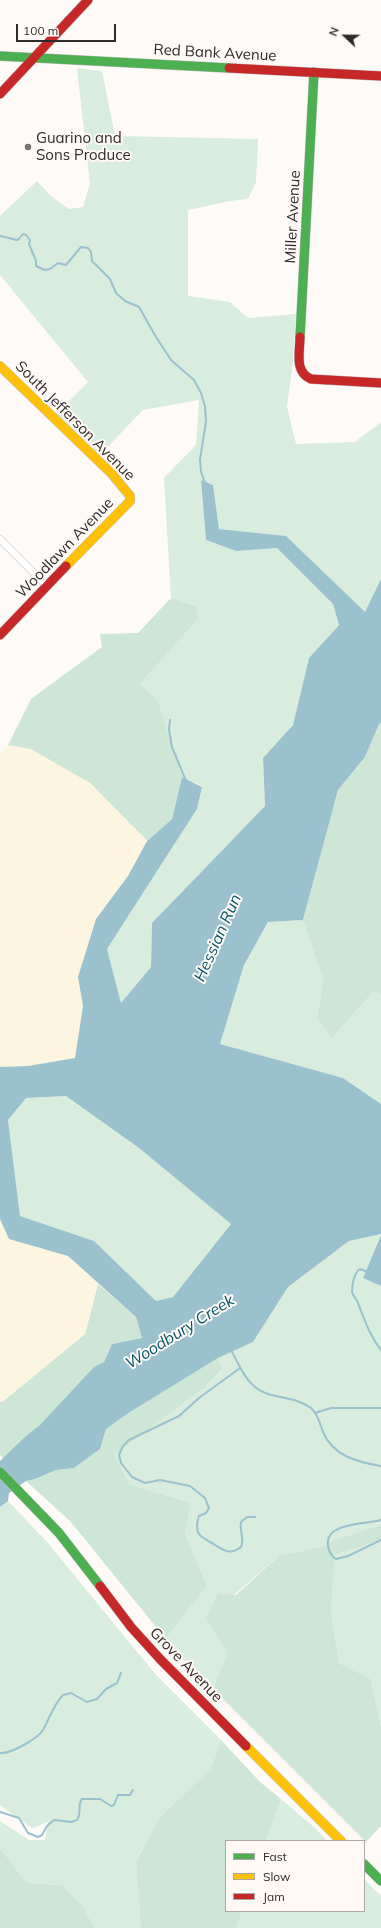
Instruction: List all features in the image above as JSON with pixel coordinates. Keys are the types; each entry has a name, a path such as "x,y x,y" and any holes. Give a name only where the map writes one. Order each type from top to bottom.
{"street":[{"path":"0,94 88,0"},
{"name":"Red Bank Avenue","path":"0,56 381,76"},
{"name":"Miller Avenue","path":"314,72 299,364 300,372 303,376 311,379 381,383"},
{"name":"South Jefferson Avenue","path":"0,366 112,474 130,496"},
{"name":"Woodlawn Avenue","path":"0,635 130,501 130,496"},
{"path":"0,539 47,586"},
{"name":"Grove Avenue","path":"0,1472 59,1533 131,1627 160,1660 340,1840"},
{"path":"365,1865 381,1881"}],"green space":[{"path":"77,68 102,71 115,136 258,139 256,182 248,199 230,201 188,210 188,296 230,302 248,318 296,314 293,361 287,407 296,444 355,442 381,422 381,579 365,613 286,536 219,529 213,485 201,480 206,540 236,551 277,548 333,604 339,625 309,658 293,725 263,758 265,806 152,923 151,967 121,1003 107,949 197,809 202,786 182,777 158,700 140,684 199,618 196,606 171,598 164,478 196,445 199,400 143,410 96,459 51,419 88,382 0,275 0,216 37,181 52,197 69,209 83,207 90,184"},
{"path":"171,598 196,606 199,618 140,684 158,700 182,777 172,819 147,841 90,783 8,745 31,699 102,647 100,634 138,633"},
{"path":"381,723 381,994 374,991 332,1038 317,1018 323,980 303,920 338,790 365,757 379,724"},
{"path":"303,920 323,980 317,1018 332,1038 374,991 381,994 381,1104 343,1078 220,1044 244,965 268,922"},
{"path":"66,1096 139,1148 231,1224 173,1297 156,1301 94,1241 20,1216 8,1120 26,1098"},
{"path":"381,1234 363,1278 381,1286 381,1525 334,1540 321,1547 280,1555 206,1619 227,1653 213,1689 190,1666 167,1637 207,1586 185,1534 191,1503 129,1484 115,1455 205,1387 222,1371 218,1358 253,1342 288,1287 349,1241"},
{"path":"98,1284 136,1317 142,1338 112,1344 104,1362 94,1367 70,1395 40,1425 27,1435 4,1459 0,1455 0,1402 2,1402 85,1334"},
{"path":"218,1358 222,1370 205,1387 115,1455 129,1484 191,1503 185,1534 207,1586 167,1637 190,1666 178,1654 70,1521 26,1481 35,1479 56,1470 74,1468 100,1449 106,1429 127,1414"},
{"path":"8,1501 47,1542 156,1675 221,1740 211,1768 159,1818 136,1860 141,1928 95,1928 82,1905 62,1885 27,1883 0,1848 0,1821 29,1840 45,1840 48,1822 32,1828 0,1805 0,1507"},
{"path":"381,1525 381,1540 335,1555 331,1613 339,1663 371,1679 381,1726 381,1826 366,1842 213,1689 227,1653 206,1619 218,1593 236,1595 280,1555 321,1547 334,1540"},
{"path":"381,1540 381,1726 371,1679 339,1663 331,1613 335,1555"},
{"path":"221,1740 260,1782 281,1799 266,1840 225,1840 225,1912 242,1912 236,1928 141,1928 136,1861 159,1818 211,1768"},
{"path":"281,1799 315,1828 326,1840 266,1840"},
{"path":"0,1848 27,1883 62,1885 82,1905 95,1928 0,1928"},
{"path":"365,1880 381,1896 381,1928 236,1928 242,1912 365,1912"}],"sand":[{"path":"8,745 31,749 90,783 147,841 128,876 96,919 78,977 83,1006 75,1058 28,1066 0,1067 0,754"},
{"path":"0,1219 9,1239 68,1256 98,1284 85,1334 2,1402 0,1402"}],"water":[{"path":"201,480 213,485 219,529 286,536 365,612 381,579 381,723 379,724 365,757 338,790 303,920 268,922 244,965 220,1044 343,1078 381,1104 381,1234 349,1241 288,1287 253,1342 218,1358 127,1414 106,1429 100,1449 74,1468 56,1470 35,1479 26,1481 9,1493 8,1501 0,1507 0,1461 27,1435 40,1425 94,1367 104,1362 112,1344 142,1338 136,1317 68,1256 9,1239 0,1219 0,1067 28,1066 75,1058 83,1006 78,977 96,919 128,876 147,841 172,819 182,777 202,787 197,809 107,949 121,1003 151,967 152,923 265,806 263,758 293,725 309,658 339,625 333,604 277,548 236,551 206,540","holes":["66,1096 139,1148 231,1224 173,1297 156,1301 94,1241 20,1216 8,1120 26,1098"]},
{"path":"381,1235 381,1286 363,1278"}],"waterway":[{"path":"0,236 17,240 23,234 26,235 30,240 29,244 36,261 36,266 45,270 50,269 58,263 66,265 81,247 88,248 91,252 92,261 110,279 116,293 125,301 139,307 171,360 194,380 201,393 205,406 206,421 200,460 201,472 205,483"},
{"path":"170,720 169,730 172,747 186,781"},
{"path":"368,1272 360,1269 356,1273 352,1286 352,1292 370,1333 381,1350"},
{"path":"231,1350 241,1369 254,1386 267,1394 297,1401 311,1408 317,1416 327,1440 339,1452 355,1460 381,1466"},
{"path":"240,1368 199,1398 179,1416 129,1440 123,1446 119,1455 121,1463 132,1477 145,1483 160,1480 190,1486 205,1498 209,1508 206,1513 199,1516 197,1530 199,1534 221,1549 232,1551 241,1547 241,1522 247,1517 255,1517"},
{"path":"315,1413 331,1408 381,1408"},
{"path":"381,1520 356,1524 339,1529 332,1533 328,1538 328,1546 330,1554 336,1559 348,1556 381,1540"},
{"path":"0,1753 17,1749 40,1734 63,1695 71,1693 87,1702 97,1699 106,1689 117,1683 121,1673"},
{"path":"0,1812 19,1818 28,1833 38,1837 42,1835 47,1826 54,1820 71,1822 77,1820 82,1799 100,1799 111,1806 114,1805 118,1795 130,1795 133,1790"}],"traffic: fast":[{"path":"0,56 229,68"},
{"path":"300,337 314,72"},
{"path":"0,1472 59,1533 100,1586"},
{"path":"365,1865 381,1881"}],"traffic: slow":[{"path":"0,366 112,474 130,496 130,501 66,566"},
{"path":"246,1746 340,1840"}],"traffic: jam":[{"path":"0,94 88,0"},
{"path":"229,68 381,76"},
{"path":"300,337 300,367 302,372 311,379 381,383"},
{"path":"0,635 66,566"},
{"path":"100,1586 131,1627 160,1659 246,1746"}],"place":[{"name":"Guarino and Sons Produce","path":"28,147"}],"water label":[{"name":"Hessian Run","path":"218,938"},
{"name":"Woodbury Creek","path":"180,1332"}]}
